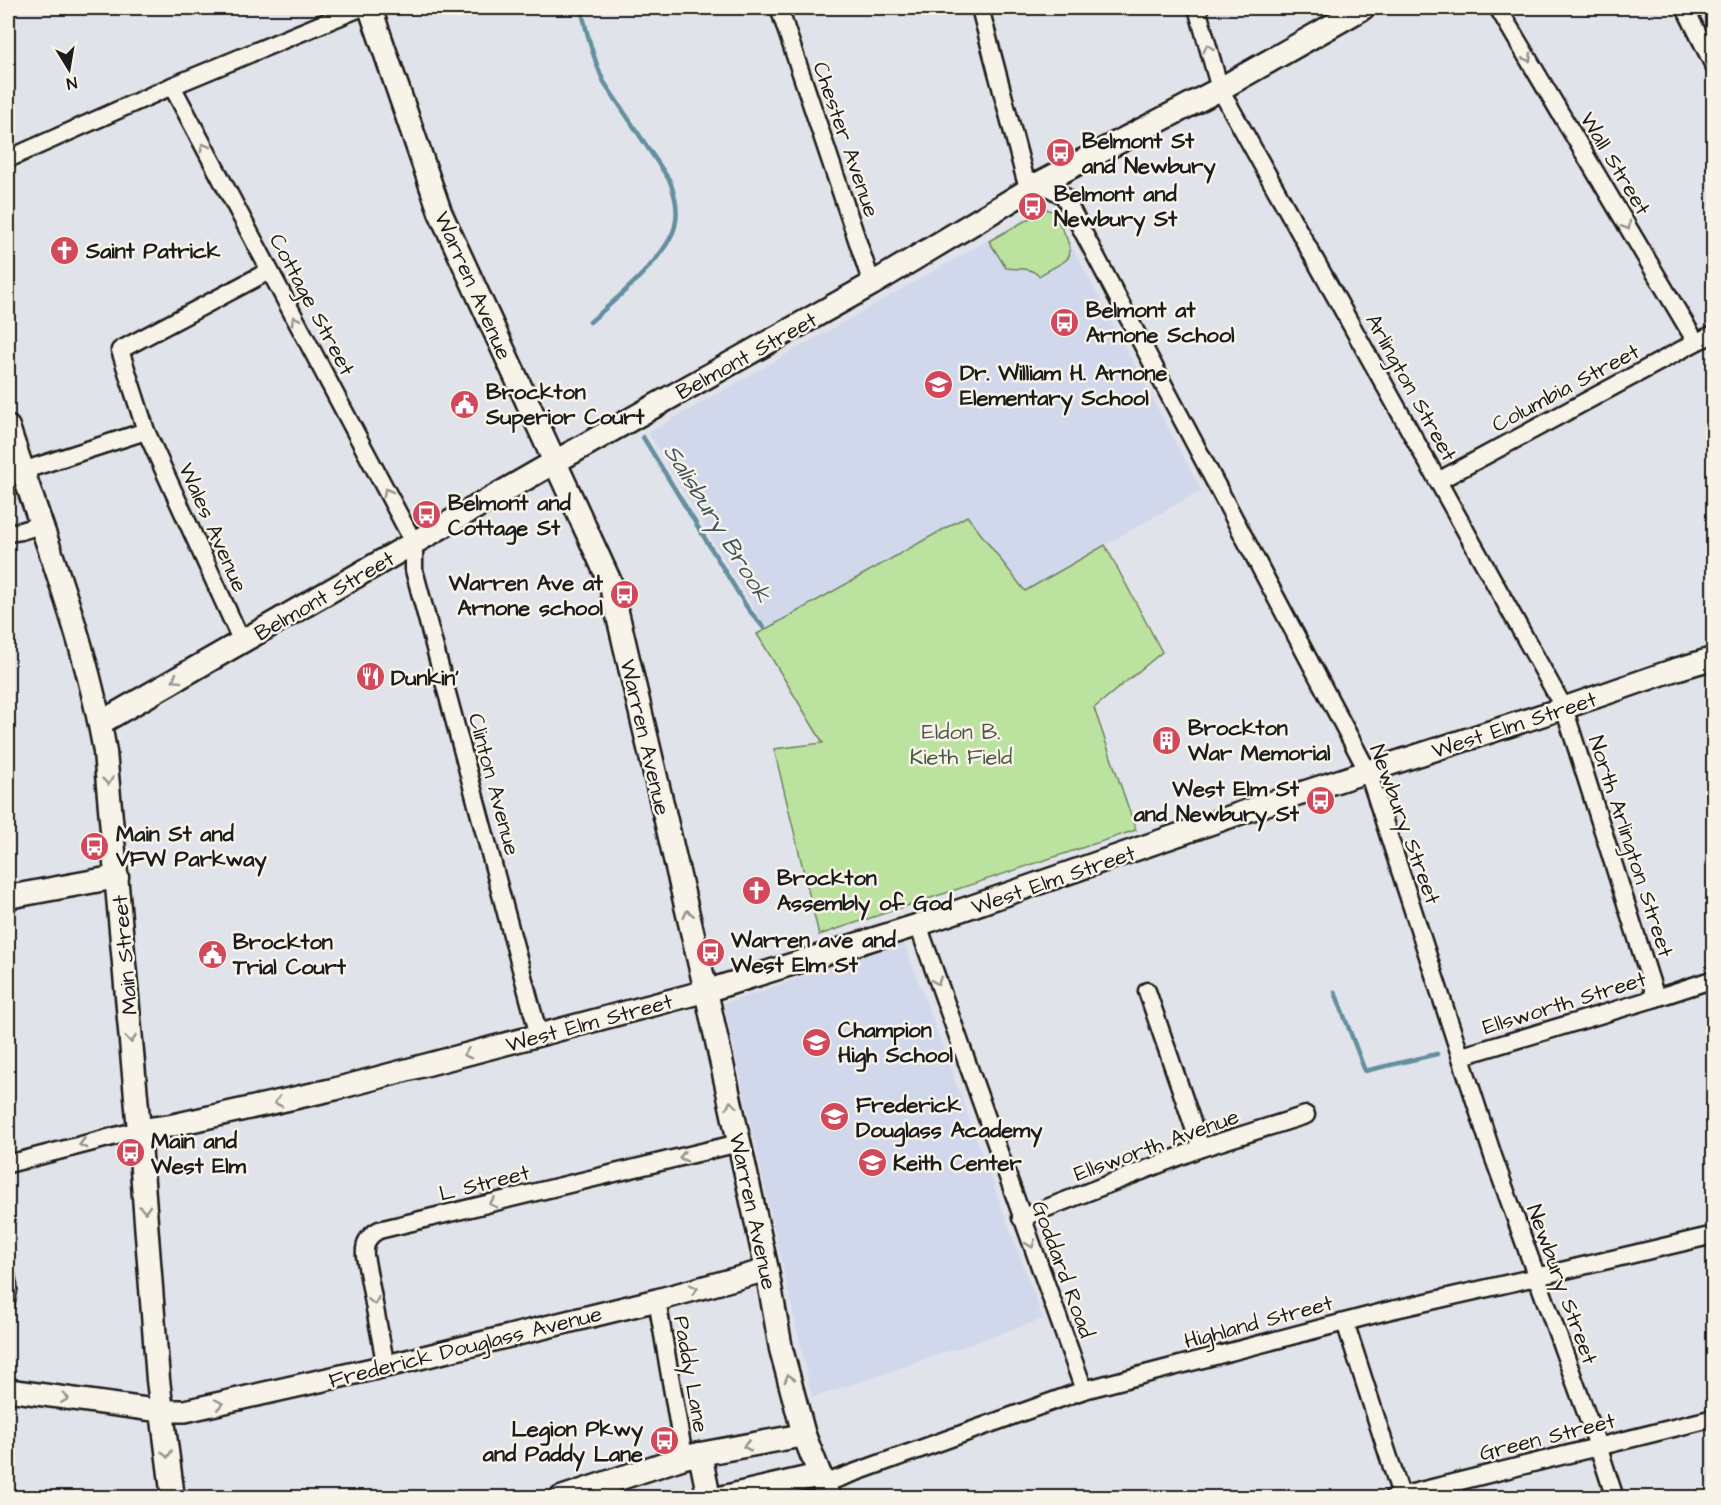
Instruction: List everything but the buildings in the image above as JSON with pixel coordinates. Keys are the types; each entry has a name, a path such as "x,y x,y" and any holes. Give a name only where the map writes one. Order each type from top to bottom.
{"main road":[{"name":"Warren Avenue","path":"370,8 440,212 610,582 706,991 782,1349 804,1434 824,1485"},
{"name":"Belmont Street","path":"100,723 872,284 1040,183 1220,89 1363,8"},
{"name":"Main Street","path":"8,427 82,650 105,752 139,1130 161,1410 172,1497"},
{"path":"8,897 117,877"},
{"path":"561,1497 692,1455 804,1434"},
{"path":"692,1455 710,1497"},
{"path":"720,1497 824,1485"}],"street":[{"path":"8,159 172,86 360,8"},
{"name":"Chester Avenue","path":"779,8 872,284"},
{"name":"Newbury Street","path":"980,8 1025,178 1064,196 1368,772 1494,1156 1615,1497"},
{"name":"Arlington Street","path":"1197,8 1220,89 1564,708"},
{"name":"Wall Street","path":"1498,8 1696,342"},
{"path":"1685,8 1713,66"},
{"name":"Cottage Street","path":"172,86 414,543"},
{"name":"Wales Avenue","path":"242,642 146,430 120,350 269,271"},
{"name":"Columbia Street","path":"1438,481 1713,334"},
{"path":"22,471 146,430"},
{"path":"8,533 40,525"},
{"name":"Clinton Avenue","path":"414,543 414,570 539,1036"},
{"name":"West Elm Street","path":"139,1130 168,1126 335,1089 706,991 918,926 1267,804 1713,658"},
{"name":"North Arlington Street","path":"1564,708 1656,998"},
{"name":"Goddard Road","path":"918,926 1084,1390"},
{"name":"Ellsworth Street","path":"1462,1056 1656,998 1713,978"},
{"path":"1147,991 1201,1148"},
{"name":"Ellsworth Avenue","path":"1021,1218 1201,1148 1306,1115"},
{"path":"8,1164 139,1130"},
{"name":"L Street","path":"386,1366 364,1247 372,1234 379,1230 739,1143"},
{"name":"Highland Street","path":"824,1485 1084,1390 1387,1311 1713,1235"},
{"name":"Frederick Douglass Avenue","path":"8,1390 161,1410 185,1411 386,1366 657,1300 767,1270"},
{"path":"8,1273 11,1288 8,1304"},
{"name":"Paddy Lane","path":"657,1300 692,1455"},
{"path":"1345,1322 1398,1497"},
{"name":"Green Street","path":"1398,1497 1713,1418"}],"shaded area":[{"name":"Dr. William H. Arnone Elementary School","path":"1048,206 1075,252 1201,490 1025,591 966,516 766,629 648,433"},
{"name":"Keith Center","path":"904,942 1043,1319 812,1398 724,1004"}],"green space":[{"path":"1046,209 1052,211 1068,242 1070,248 1067,259 1039,276 1028,270 1006,268 989,241"},
{"name":"Eldon B. Kieth Field","path":"967,516 1025,591 1105,545 1162,652 1094,708 1136,830 819,935 774,749 823,743 757,634"}],"waterway":[{"name":"Salisbury Brook","path":"581,8 593,55 604,82 670,181 676,209 675,226 662,251 639,277 590,322"},
{"name":"Salisbury Brook","path":"643,437 748,609 764,628"},
{"name":"Salisbury Brook","path":"1708,967 1714,965"},
{"name":"Salisbury Brook","path":"1335,992 1365,1071 1437,1054"}],"place":[{"name":"Belmont St and Newbury","path":"1061,153"},
{"name":"Belmont and Newbury St","path":"1033,206"},
{"name":"Saint Patrick","path":"65,250"},
{"name":"Belmont at Arnone School","path":"1065,322"},
{"name":"Dr. William H. Arnone Elementary School","path":"939,385"},
{"name":"Brockton Superior Court","path":"465,404"},
{"name":"Belmont and Cottage St","path":"427,515"},
{"name":"Warren Ave at Arnone school","path":"624,595"},
{"name":"Dunkin'","path":"370,677"},
{"name":"Brockton War Memorial","path":"1167,740"},
{"name":"West Elm St and Newbury St","path":"1320,801"},
{"name":"Main St and VFW Parkway","path":"95,846"},
{"name":"Brockton Assembly of God","path":"756,890"},
{"name":"Warren ave and West Elm St","path":"710,952"},
{"name":"Brockton Trial Court","path":"212,954"},
{"name":"Champion High School","path":"817,1042"},
{"name":"Frederick Douglass Academy","path":"835,1117"},
{"name":"Main and West Elm","path":"130,1153"},
{"name":"Keith Center","path":"872,1162"},
{"name":"Legion Pkwy and Paddy Lane","path":"664,1441"}]}
